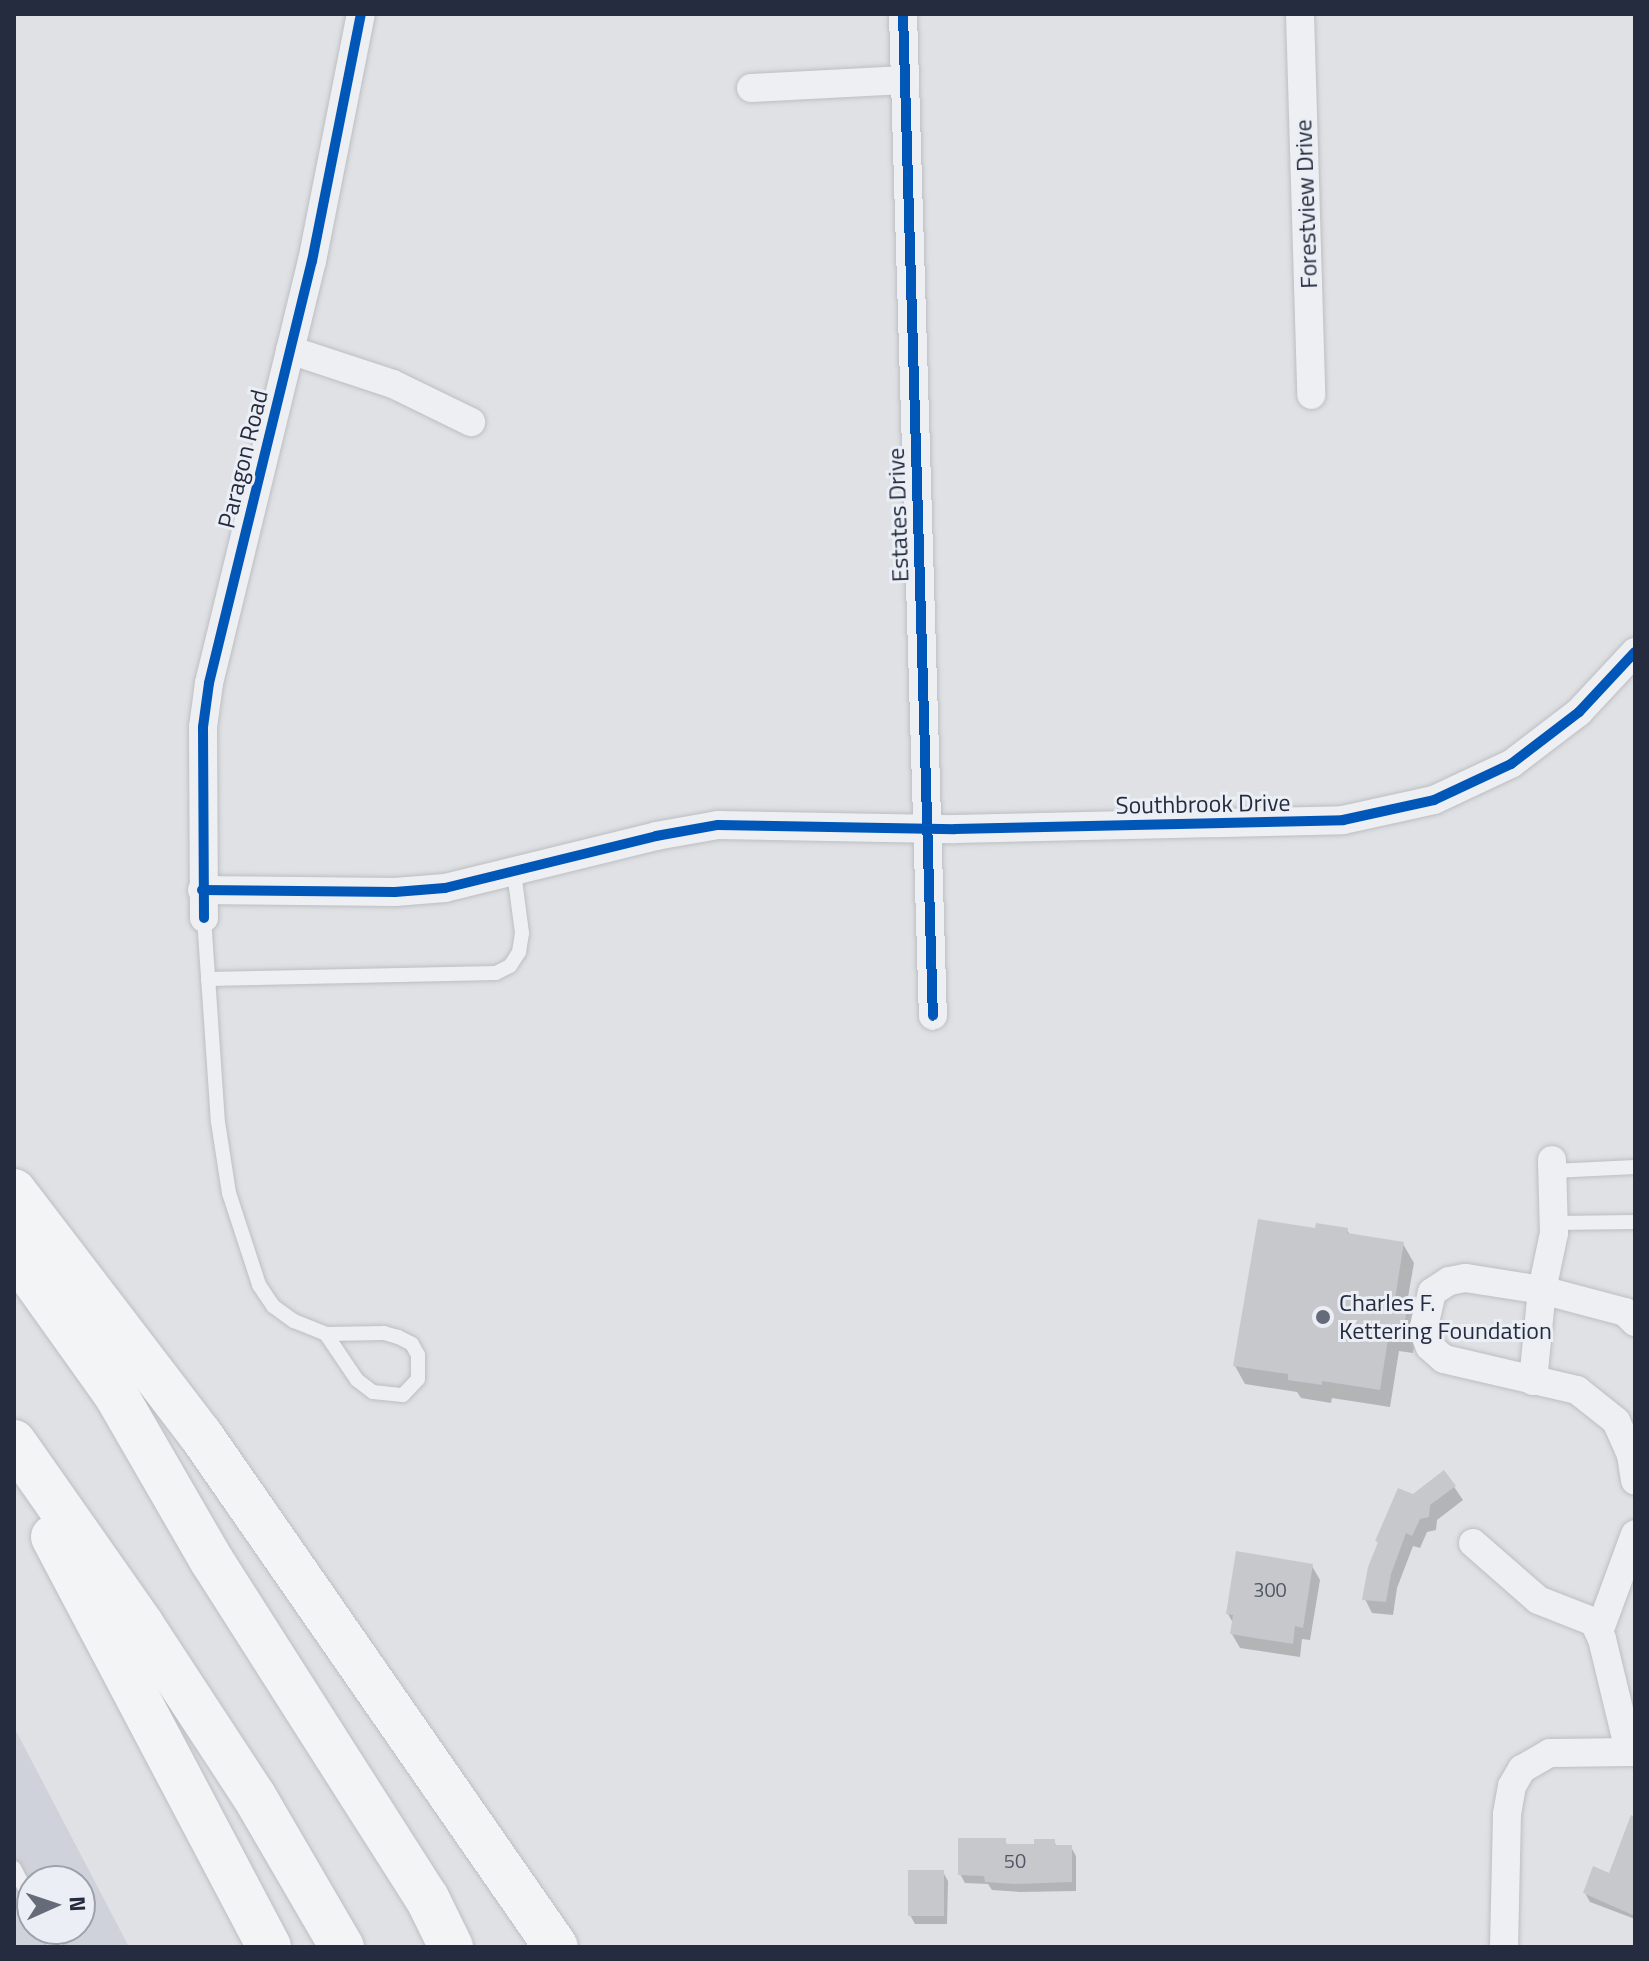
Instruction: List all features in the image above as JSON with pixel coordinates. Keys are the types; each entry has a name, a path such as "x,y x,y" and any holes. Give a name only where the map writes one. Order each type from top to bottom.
{"highway":[{"path":"14,1191 200,1434 556,1947"},
{"path":"14,1252 116,1395 212,1561 427,1898 451,1947"},
{"path":"14,1442 142,1625 254,1796 342,1947"},
{"path":"14,1465 269,1947"}],"street":[{"name":"Paragon Road","path":"203,904 203,727 209,683 327,195 361,14"},
{"name":"Estates Drive","path":"903,14 933,1016"},
{"name":"Forestview Drive","path":"1300,14 1311,395"},
{"path":"751,88 905,80"},
{"path":"290,350 393,384 471,422"},
{"name":"Southbrook Drive","path":"203,904 445,888 656,836 718,825 928,828 1343,820 1390,812 1447,794 1511,764 1554,735 1630,669"},
{"path":"1533,1381 1542,1290 1554,1223 1553,1165"},
{"path":"1635,1322 1625,1312 1542,1290 1465,1278 1449,1281 1432,1292 1423,1330 1430,1347 1444,1359 1577,1390 1616,1421 1631,1455 1635,1481"},
{"path":"1599,1632 1635,1534"},
{"path":"1473,1543 1538,1600 1558,1610 1581,1614 1594,1622 1632,1751 1550,1753 1522,1769 1512,1786 1507,1814 1504,1947"}],"lane":[{"path":"208,979 496,973 510,966 519,952 522,933 514,872"},
{"path":"203,904 218,1122 227,1178 259,1285 273,1306 294,1321 326,1334 384,1333 412,1344 418,1355 418,1379 403,1395 373,1392 357,1380 326,1334"},
{"path":"1553,1165 1635,1167"},
{"path":"1554,1223 1635,1222"}],"shaded area":[{"path":"14,1727 86,1865 16,1865 16,1945 96,1945 96,1884 129,1947 14,1947"}],"building":[{"name":"Charles F. Kettering Foundation","path":"1258,1219 1315,1228 1316,1223 1348,1228 1347,1233 1404,1242 1395,1299 1408,1302 1403,1335 1389,1333 1380,1390 1322,1381 1322,1385 1288,1380 1288,1374 1233,1366"},
{"path":"1444,1470 1456,1486 1430,1505 1429,1517 1420,1519 1412,1536 1406,1533 1391,1574 1386,1602 1362,1600 1368,1567 1378,1542 1375,1541 1398,1488 1413,1494"},
{"path":"1236,1551 1313,1564 1303,1628 1295,1626 1293,1644 1230,1634 1233,1615 1226,1614"},
{"path":"1631,1815 1635,1817 1635,1916 1583,1893 1593,1866 1609,1873"},
{"path":"958,1838 1006,1838 1006,1844 1034,1844 1034,1839 1055,1839 1055,1845 1072,1845 1072,1882 1014,1884 985,1882 984,1876 958,1875"},
{"path":"908,1870 944,1870 944,1916 908,1916"}],"cycle path":[{"path":"204,918 203,727 209,683 312,261 361,14"},
{"path":"903,14 933,1016"},
{"path":"202,890 395,892 445,888 656,836 718,825 955,829 1343,820 1434,800 1511,764 1579,712 1635,652"}],"place":[{"name":"Charles F. Kettering Foundation","path":"1323,1317"}]}
